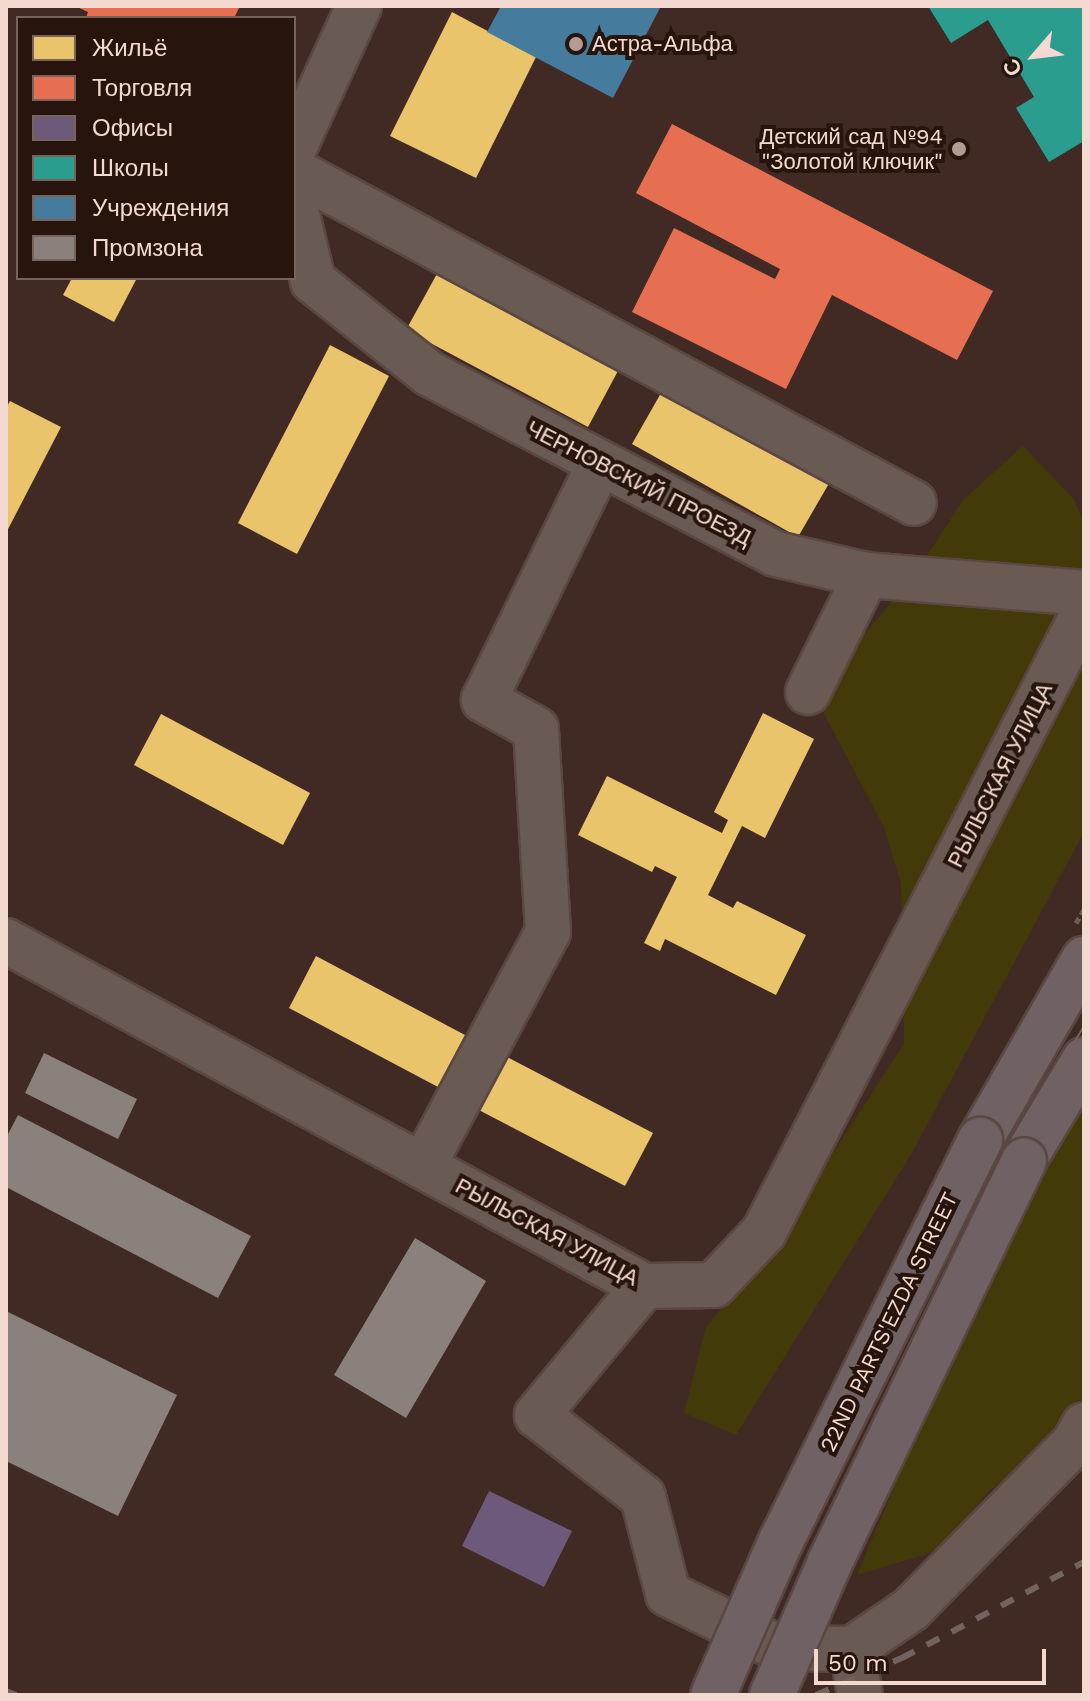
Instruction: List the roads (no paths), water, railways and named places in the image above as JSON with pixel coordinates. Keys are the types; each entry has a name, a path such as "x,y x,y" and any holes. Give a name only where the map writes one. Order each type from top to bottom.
{"main road":[{"name":"22ND PARTS'EZDA STREET","path":"713,1695 781,1541 980,1140 1084,959"},
{"path":"772,1695 830,1562 1024,1160 1084,1060"}],"street":[{"path":"296,144 359,6"},
{"path":"296,172 914,503"},
{"name":"ЧЕРНОВСКИЙ ПРОЕЗД","path":"296,210 313,281 430,374 776,554 866,575 1084,593"},
{"path":"423,1166 548,932 536,729 484,700 600,463"},
{"path":"808,692 866,575"},
{"name":"РЫЛЬСКАЯ УЛИЦА","path":"6,941 644,1286 714,1285 764,1232 1084,612"},
{"path":"644,1286 537,1415 643,1497 668,1594 778,1648 852,1649 911,1609 1075,1442 1084,1425"},
{"path":"852,1649 860,1695"}],"tram line":[{"path":"737,1695 822,1504 995,1149 1084,998"},
{"path":"751,1695 833,1510 1007,1155 1084,1026"}],"railway":[{"path":"816,1695 902,1658 1084,1562"},
{"path":"6,1691 16,1695"}],"place":[{"name":"Астра-Альфа","path":"576,44"},
{"name":"Детский сад №94 \"Золотой ключик\"","path":"959,149"}]}
